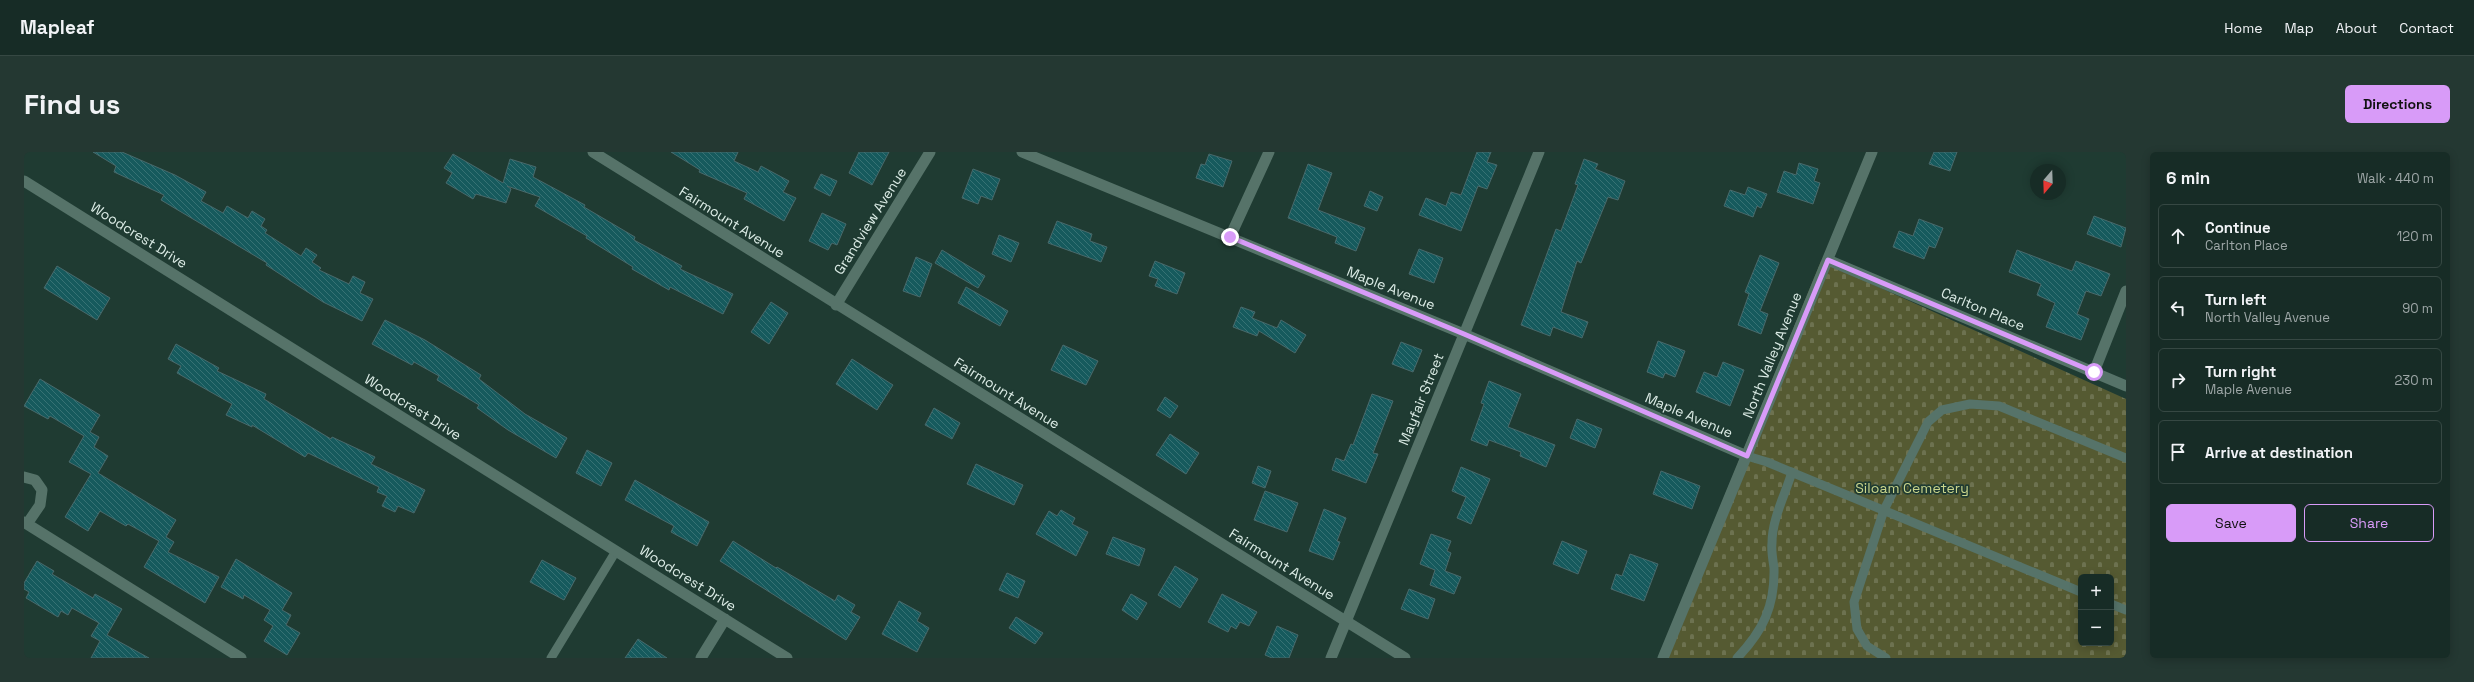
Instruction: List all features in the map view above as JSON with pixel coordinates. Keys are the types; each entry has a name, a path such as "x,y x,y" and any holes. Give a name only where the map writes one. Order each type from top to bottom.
{"street":[{"name":"Fairmount Avenue","path":"593,152 836,305 1405,658"},
{"name":"Grandview Avenue","path":"836,305 930,152"},
{"name":"Maple Avenue","path":"1022,152 1464,334 1747,456"},
{"path":"1230,237 1269,152"},
{"name":"Mayfair Street","path":"1331,658 1539,152"},
{"name":"North Valley Avenue","path":"1663,658 1872,152"},
{"name":"Woodcrest Drive","path":"24,181 787,658"},
{"name":"Carlton Place","path":"1828,260 2126,386"},
{"path":"2094,372 2126,292"},
{"path":"24,477 35,480 42,490 40,505 25,523 240,658"},
{"path":"701,658 725,619"}],"lane":[{"path":"1886,658 1867,646 1857,629 1854,602 1884,510 1928,422 1942,410 1970,404 1999,406 2126,458"},
{"path":"1747,456 1792,472 2078,591"},
{"path":"1737,658 1755,639 1766,618 1773,594 1772,543 1775,522 1792,472"},
{"path":"551,658 616,551"},
{"path":"2114,605 2126,610"}],"green space":[{"name":"Siloam Cemetery","path":"1821,261 2126,399 2126,658 1658,658"}],"building":[{"path":"93,152 122,152 175,175 206,192 201,201 223,213 227,206 248,218 252,211 265,219 261,226 267,230 265,233 301,256 306,248 317,255 312,262 321,268 319,270 349,284 353,276 365,282 360,293 373,299 362,321 323,302 266,265 267,263 161,200 164,195 114,172 116,166"},
{"path":"671,152 738,152 734,161 758,172 761,166 789,181 783,192 796,198 784,221 744,199 747,193 699,172 700,170"},
{"path":"859,152 889,152 872,185 849,173"},
{"path":"1477,152 1491,152 1487,162 1497,165 1487,189 1478,186 1461,231 1419,215 1426,198 1446,206 1451,192 1461,195"},
{"path":"1934,152 1957,152 1950,171 1929,164"},
{"path":"453,154 503,183 510,159 536,167 533,177 585,205 584,207 635,237 634,240 682,266 680,269 733,294 723,314 670,287 669,290 632,269 633,267 586,238 587,236 535,206 540,197 507,186 511,189 506,203 476,194 473,199 446,183 452,173 444,168"},
{"path":"1209,154 1232,161 1223,187 1196,178 1201,164 1205,165"},
{"path":"1584,159 1598,164 1595,169 1625,181 1618,200 1608,197 1581,263 1577,261 1561,312 1588,322 1582,338 1553,327 1550,336 1521,325 1556,229 1561,231 1578,185 1575,184"},
{"path":"1799,163 1818,169 1814,181 1820,183 1813,204 1777,192 1784,171 1796,175"},
{"path":"1308,164 1332,173 1318,210 1365,228 1356,251 1335,243 1337,237 1288,218"},
{"path":"973,169 1000,179 992,200 981,196 978,204 962,198"},
{"path":"821,174 837,181 830,196 814,188"},
{"path":"1748,187 1767,194 1761,208 1757,206 1753,217 1724,206 1730,190 1745,195"},
{"path":"1370,191 1383,197 1377,211 1364,206"},
{"path":"822,213 846,224 837,245 832,243 828,250 809,241"},
{"path":"2094,216 2126,228 2121,247 2087,234"},
{"path":"1919,219 1943,228 1935,248 1929,246 1924,259 1893,247 1899,231 1913,236"},
{"path":"1057,221 1092,234 1090,241 1107,247 1101,262 1048,243"},
{"path":"999,235 1019,243 1011,262 992,254"},
{"path":"1419,249 1443,258 1434,283 1409,274"},
{"path":"942,250 985,276 978,288 935,263"},
{"path":"2017,250 2072,271 2076,261 2110,274 2101,296 2086,291 2077,314 2089,319 2081,340 2046,327 2055,303 2037,295 2041,284 2009,272"},
{"path":"1760,255 1779,263 1760,311 1768,314 1761,334 1738,325 1749,294 1745,292"},
{"path":"916,257 932,264 920,297 903,291"},
{"path":"1155,261 1185,273 1177,294 1155,286 1158,279 1149,276"},
{"path":"57,266 110,298 97,320 44,288"},
{"path":"966,287 1008,311 1000,326 958,303"},
{"path":"771,302 788,313 769,344 751,332"},
{"path":"1241,307 1255,312 1252,318 1277,328 1281,320 1306,335 1295,353 1259,331 1257,336 1233,327"},
{"path":"385,320 425,340 481,375 479,379 525,414 567,438 556,458 508,430 477,408 479,405 437,380 439,376 414,362 412,365 372,344"},
{"path":"1658,341 1685,351 1675,377 1665,373 1663,378 1647,372"},
{"path":"1401,342 1422,350 1413,372 1392,364"},
{"path":"176,344 219,368 217,371 266,394 264,399 331,439 332,437 375,457 371,464 425,490 414,513 398,506 395,512 382,506 387,496 377,492 379,487 308,453 305,457 252,425 252,427 226,415 232,404 177,373 181,366 168,359"},
{"path":"1063,345 1098,361 1086,385 1051,370"},
{"path":"852,359 893,385 877,410 836,384"},
{"path":"1723,362 1744,370 1730,406 1696,392 1704,372 1717,377"},
{"path":"40,379 100,415 90,432 99,437 94,447 108,456 98,473 176,520 166,537 174,542 168,552 219,577 205,603 144,567 159,541 128,524 126,526 100,511 88,531 65,517 91,474 69,462 84,436 50,416 48,419 24,406"},
{"path":"1489,381 1521,394 1508,427 1555,445 1546,467 1520,456 1521,452 1489,440 1487,446 1471,440 1484,404 1481,403"},
{"path":"1372,394 1393,401 1373,453 1378,454 1366,483 1332,470 1336,458 1344,461 1351,444 1353,445"},
{"path":"1165,397 1178,406 1170,418 1157,410"},
{"path":"934,408 960,423 952,439 925,425"},
{"path":"1577,419 1602,429 1595,448 1570,438"},
{"path":"1170,434 1199,453 1186,474 1156,455"},
{"path":"587,450 612,463 601,486 576,473"},
{"path":"976,464 1023,485 1014,505 967,484"},
{"path":"1258,466 1271,471 1265,488 1252,483"},
{"path":"1461,467 1490,479 1471,524 1457,518 1466,497 1452,491"},
{"path":"1661,471 1700,486 1692,509 1653,494"},
{"path":"635,480 709,522 697,546 671,532 674,526 625,500"},
{"path":"1265,491 1298,503 1287,532 1254,520"},
{"path":"1324,509 1346,518 1337,541 1340,542 1333,560 1309,551"},
{"path":"1061,510 1075,518 1072,524 1088,532 1076,556 1036,534 1049,511 1057,516"},
{"path":"1431,534 1451,541 1447,551 1451,553 1445,571 1461,577 1454,594 1430,585 1435,570 1420,564"},
{"path":"1113,537 1145,549 1139,566 1106,554"},
{"path":"733,541 776,568 777,567 835,601 838,595 855,605 851,612 860,617 846,640 720,561"},
{"path":"1562,541 1587,551 1578,574 1553,564"},
{"path":"1630,554 1658,564 1644,601 1611,589 1616,574 1622,576"},
{"path":"236,559 292,593 282,610 291,615 286,625 300,633 287,655 264,641 273,626 264,620 270,610 244,595 243,599 221,587"},
{"path":"542,560 576,578 564,600 530,582"},
{"path":"37,561 54,571 52,574 93,598 95,594 122,609 107,635 149,658 91,658 100,641 91,636 99,623 72,608 68,615 61,611 58,617 26,598 29,592 24,589 24,583"},
{"path":"1175,566 1198,579 1180,608 1158,595"},
{"path":"1007,573 1025,581 1018,598 999,590"},
{"path":"1409,589 1435,599 1428,619 1401,609"},
{"path":"1131,594 1147,603 1137,620 1122,610"},
{"path":"1222,594 1257,612 1249,626 1240,622 1236,629 1231,626 1228,632 1208,622"},
{"path":"899,601 921,613 917,621 929,628 917,652 882,634"},
{"path":"1016,617 1043,633 1035,644 1009,628"},
{"path":"1277,626 1298,635 1289,658 1272,658 1265,655"},
{"path":"638,639 667,658 625,658"}],"route":[{"path":"1230,237 1464,334 1747,456 1828,260 2094,372"}]}
